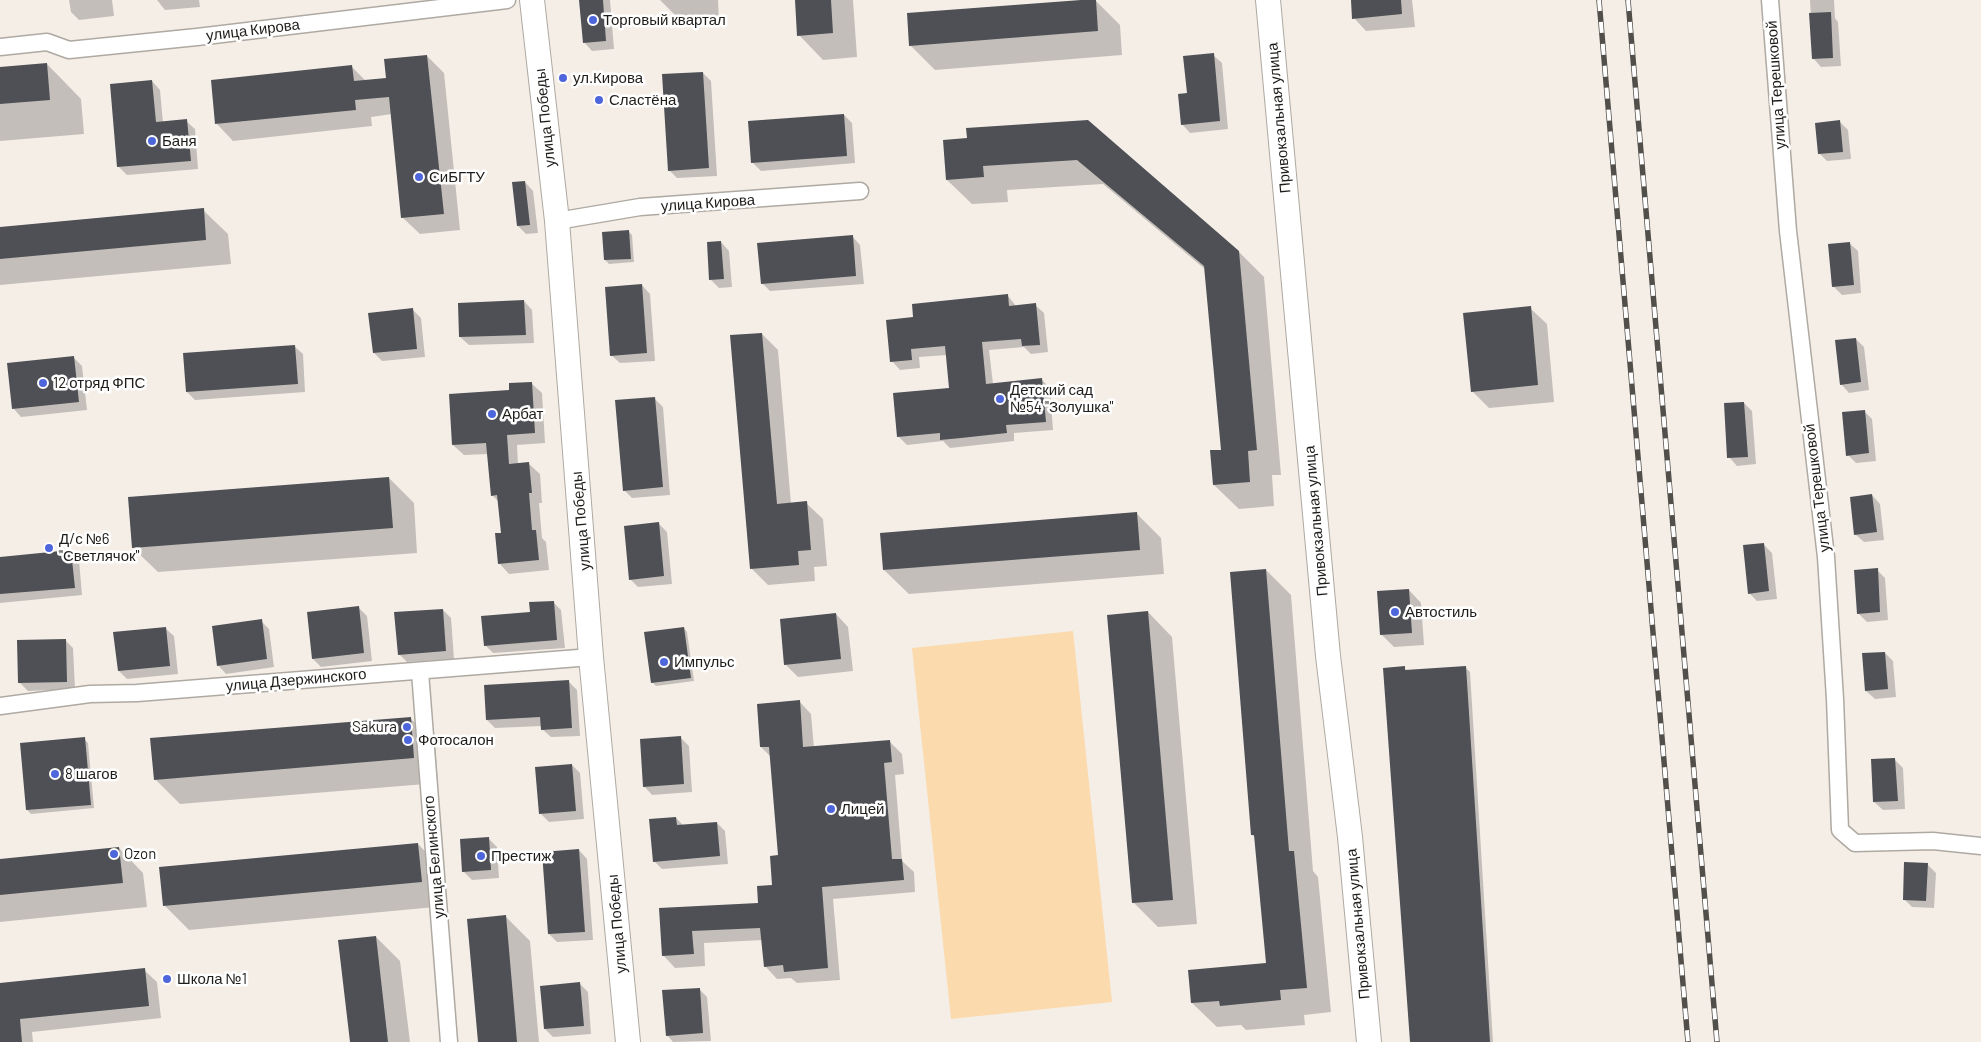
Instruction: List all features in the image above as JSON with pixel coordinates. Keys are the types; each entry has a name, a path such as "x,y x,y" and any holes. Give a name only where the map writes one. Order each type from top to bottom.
{"street":[{"name":"улица Кирова","path":"0,47 47,42 69,50 197,37 506,0"},
{"name":"улица Победы","path":"532,0 557,221 592,657 628,1042"},
{"name":"Привокзальная улица","path":"1268,0 1328,656 1350,836 1369,1042"},
{"name":"улица Терешковой","path":"1770,0 1788,231 1826,557 1835,699 1840,830 1855,843 1933,841 1981,846"},
{"name":"улица Кирова","path":"557,221 640,208 860,191"},
{"name":"улица Дзержинского","path":"0,706 90,694 137,693 592,657"},
{"name":"улица Белинского","path":"420,672 449,1042"}],"shaded area":[{"path":"1073,631 1112,1002 951,1019 912,648"}],"building":[{"name":"Торговый квартал","path":"579,0 603,0 606,41 583,43"},
{"path":"795,0 831,0 833,33 797,36"},
{"path":"1096,0 1098,31 909,46 907,13"},
{"path":"1351,0 1401,0 1402,14 1352,19"},
{"path":"1831,12 1833,58 1812,59 1809,13"},
{"path":"1214,53 1220,121 1181,125 1178,94 1187,93 1183,56"},
{"name":"СиБГТУ","path":"427,55 444,214 401,218 389,97 355,100 356,110 215,124 211,80 352,65 354,81 386,78 384,59"},
{"path":"47,63 50,100 0,104 0,67"},
{"path":"703,72 709,168 668,171 662,74"},
{"name":"Баня","path":"152,80 156,122 187,119 191,161 117,167 110,84"},
{"path":"844,114 847,156 751,163 748,121"},
{"path":"1088,120 1239,251 1257,450 1248,451 1250,482 1213,485 1210,450 1221,450 1204,266 1077,160 983,166 984,177 946,180 943,140 967,138 966,128"},
{"path":"1840,120 1843,152 1818,154 1815,123"},
{"path":"525,181 530,225 517,226 512,182"},
{"path":"204,208 206,240 0,259 0,227"},
{"path":"629,230 631,259 604,260 602,232"},
{"path":"853,235 856,276 761,284 757,243"},
{"path":"721,241 724,279 709,280 707,242"},
{"path":"1850,242 1854,285 1832,287 1828,244"},
{"path":"642,284 647,353 610,356 605,287"},
{"path":"1008,294 1009,306 1036,303 1040,345 1022,346 1021,339 982,342 986,384 1042,378 1046,422 1006,425 1007,433 961,438 940,440 940,433 897,437 893,393 949,388 945,346 911,349 912,360 890,362 886,320 913,317 912,304"},
{"path":"524,300 526,335 459,337 458,303"},
{"path":"1531,306 1538,385 1471,392 1463,313"},
{"path":"413,308 417,349 373,353 368,313"},
{"path":"762,333 777,504 807,501 811,550 798,551 799,565 750,569 730,335"},
{"path":"1856,338 1861,382 1840,385 1835,340"},
{"path":"295,345 298,384 186,392 183,353"},
{"name":"12 отряд ФПС","path":"74,356 79,402 12,409 7,363"},
{"path":"532,382 535,433 507,435 509,464 529,462 532,493 529,493 532,530 536,530 539,560 498,564 495,533 501,533 497,495 491,496 486,443 452,445 449,394 509,390 509,383"},
{"path":"655,397 663,487 623,491 615,400"},
{"path":"1744,402 1748,457 1727,458 1724,403"},
{"path":"1865,410 1869,453 1846,456 1842,412"},
{"path":"389,477 393,528 132,548 128,497"},
{"path":"1872,494 1877,532 1854,535 1850,497"},
{"path":"1137,512 1140,550 883,570 880,533"},
{"path":"659,522 664,576 629,580 624,526"},
{"path":"1764,543 1769,591 1748,594 1743,545"},
{"path":"71,550 75,588 0,594 0,557"},
{"path":"1878,568 1880,612 1857,614 1854,570"},
{"path":"1266,569 1289,851 1294,851 1307,988 1280,990 1281,1000 1220,1006 1219,1001 1191,1003 1188,970 1266,963 1254,835 1251,835 1230,572"},
{"name":"Автостиль","path":"1409,589 1412,633 1380,635 1377,591"},
{"path":"554,601 557,640 484,646 481,616 530,612 529,602"},
{"path":"359,606 364,653 312,659 307,612"},
{"path":"443,609 446,651 398,655 394,612"},
{"path":"1148,611 1173,900 1132,903 1107,615"},
{"path":"836,613 841,659 784,665 780,619"},
{"path":"262,619 267,659 217,666 212,626"},
{"path":"166,627 170,666 118,671 113,632"},
{"path":"684,627 691,678 651,683 644,632"},
{"path":"66,639 67,682 18,683 17,640"},
{"path":"1885,652 1888,689 1865,691 1862,653"},
{"path":"1405,666 1405,670 1466,666 1490,1042 1410,1042 1383,668"},
{"path":"569,680 572,728 541,730 540,717 486,720 484,685"},
{"name":"Лицей","path":"800,700 803,747 890,740 892,762 884,763 892,859 902,859 904,880 822,887 828,968 784,972 783,965 764,967 760,928 692,931 694,954 662,956 659,908 758,903 757,886 772,885 770,856 778,855 769,747 760,747 757,704"},
{"path":"411,717 414,758 154,780 150,738"},
{"path":"681,736 684,784 643,787 640,739"},
{"name":"8 шагов","path":"85,737 91,805 26,810 20,743"},
{"path":"1895,758 1898,801 1873,802 1871,759"},
{"path":"572,764 576,811 539,814 535,767"},
{"path":"676,817 677,825 717,822 720,856 653,862 649,819"},
{"path":"489,837 491,870 462,872 460,839"},
{"path":"418,843 422,882 163,906 159,867"},
{"path":"119,847 123,883 0,895 0,859"},
{"path":"579,849 585,932 548,934 542,852"},
{"path":"1904,862 1928,863 1926,901 1903,900"},
{"path":"506,915 517,1042 478,1042 467,919"},
{"path":"376,936 388,1042 350,1042 338,940"},
{"path":"145,968 149,1006 20,1019 22,1042 0,1042 0,983"},
{"path":"580,982 584,1026 544,1029 540,986"},
{"path":"700,988 703,1033 666,1036 662,990"}],"railway":[{"path":"1599,0 1688,1042"},
{"path":"1628,0 1717,1042"}],"place":[{"name":"Торговый квартал","path":"593,20"},
{"name":"ул.Кирова","path":"563,78"},
{"name":"Сластёна","path":"599,100"},
{"name":"Баня","path":"152,141"},
{"name":"СиБГТУ","path":"419,177"},
{"name":"12 отряд ФПС","path":"43,383"},
{"name":"Детский сад №54 \"Золушка\"","path":"1000,399"},
{"name":"Арбат","path":"492,414"},
{"name":"Д/с №6 \"Светлячок\"","path":"49,548"},
{"name":"Автостиль","path":"1395,612"},
{"name":"Импульс","path":"664,662"},
{"name":"Sakura","path":"407,727"},
{"name":"Фотосалон","path":"408,740"},
{"name":"8 шагов","path":"55,774"},
{"name":"Лицей","path":"831,809"},
{"name":"Ozon","path":"114,854"},
{"name":"Престиж","path":"481,856"},
{"name":"Школа №1","path":"167,979"}]}
